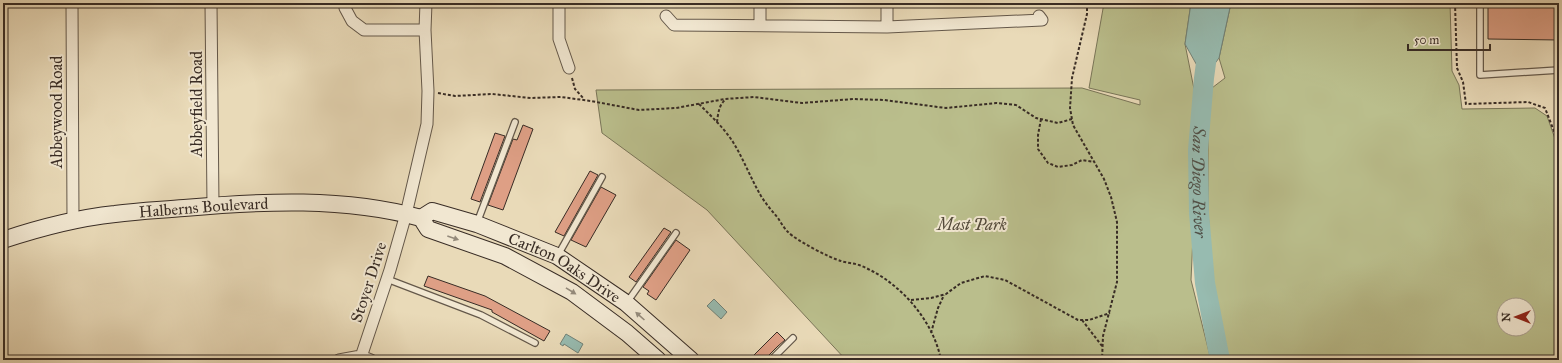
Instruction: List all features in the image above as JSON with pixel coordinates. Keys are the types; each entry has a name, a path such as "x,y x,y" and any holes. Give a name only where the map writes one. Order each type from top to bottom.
{"main road":[{"name":"Halberns Boulevard","path":"3,240 20,234 73,221 115,214 213,206 303,202 361,206 414,216"},
{"name":"Carlton Oaks Drive","path":"414,216 432,211 477,224 557,256 626,303 660,353"},
{"name":"Carlton Oaks Drive","path":"414,216 428,229 505,256 572,292 627,333 660,353 691,360"}],"street":[{"name":"Abbeywood Road","path":"72,3 73,221"},
{"name":"Abbeyfield Road","path":"211,3 213,206"},
{"path":"346,3 346,8 352,20 364,30 425,30"},
{"name":"Stoyer Drive","path":"364,359 387,278 414,216 427,124 428,91 425,30 426,3"},
{"path":"559,3 559,39 569,68"},
{"path":"760,3 760,25"},
{"path":"887,3 887,27"},
{"path":"666,16 674,24 887,27 1042,20 1039,16"},
{"path":"339,360 364,359"}],"lane":[{"path":"1480,3 1480,75 1559,70"},
{"path":"477,224 515,122"},
{"path":"557,256 602,177"},
{"path":"626,303 676,233"},
{"path":"387,278 481,314 535,343"},
{"path":"771,360 793,338"}],"path":[{"path":"1087,3 1087,14 1072,78 1070,108 1073,126 1104,179 1111,197 1117,222 1117,282 1103,336 1102,360"},
{"path":"1455,3 1457,68 1463,82 1466,104 1528,102 1545,108 1559,144"},
{"path":"569,68 575,89 585,100"},
{"path":"428,91 456,96 492,94 531,98 561,97 640,110 676,108 726,99 754,97 802,103 853,99 884,100 946,108 996,103 1016,105 1036,118 1058,123 1072,119"},
{"path":"717,122 718,111 726,99"},
{"path":"699,104 717,122 732,142 762,197 788,232 798,240 841,261 856,264 877,274 911,300 932,333 938,346 941,360"},
{"path":"1041,119 1038,135 1038,149 1048,163 1058,167 1072,165 1082,160 1095,162"},
{"path":"911,300 944,295 961,283 985,276 1005,280 1078,320 1089,320 1110,313"},
{"path":"932,333 938,308 944,295"},
{"path":"1082,320 1103,347"}],"green space":[{"name":"Mast Park","path":"1104,3 1191,3 1185,44 1196,99 1191,280 1211,360 846,360 707,210 602,133 596,90 1082,88 1140,105 1140,100 1089,88"},
{"path":"1231,3 1450,3 1452,71 1459,85 1462,109 1535,108 1547,116 1559,150 1559,360 1227,360 1212,279 1208,210 1208,91 1225,78 1219,58"}],"water":[{"path":"1191,3 1231,3 1219,58 1204,78 1185,44"},
{"path":"714,299 727,312 721,319 707,306"},
{"path":"566,334 583,344 578,353 564,344 563,346 560,344"}],"building":[{"path":"1488,3 1559,3 1559,40 1488,39"},
{"path":"523,125 533,129 503,210 488,205 513,139 517,140"},
{"path":"495,133 505,136 480,202 471,199"},
{"path":"590,171 598,175 564,236 555,232"},
{"path":"601,187 616,195 586,247 571,240"},
{"path":"664,228 671,232 636,282 629,277"},
{"path":"676,240 690,250 656,300 647,294 649,291 643,287"},
{"path":"428,276 485,296 550,331 544,341 492,312 492,310 424,286"},
{"path":"777,332 785,340 764,360 749,360"}],"waterway":[{"name":"San Diego River","path":"1214,3 1204,78 1198,150 1199,213 1205,283 1220,360"}]}
